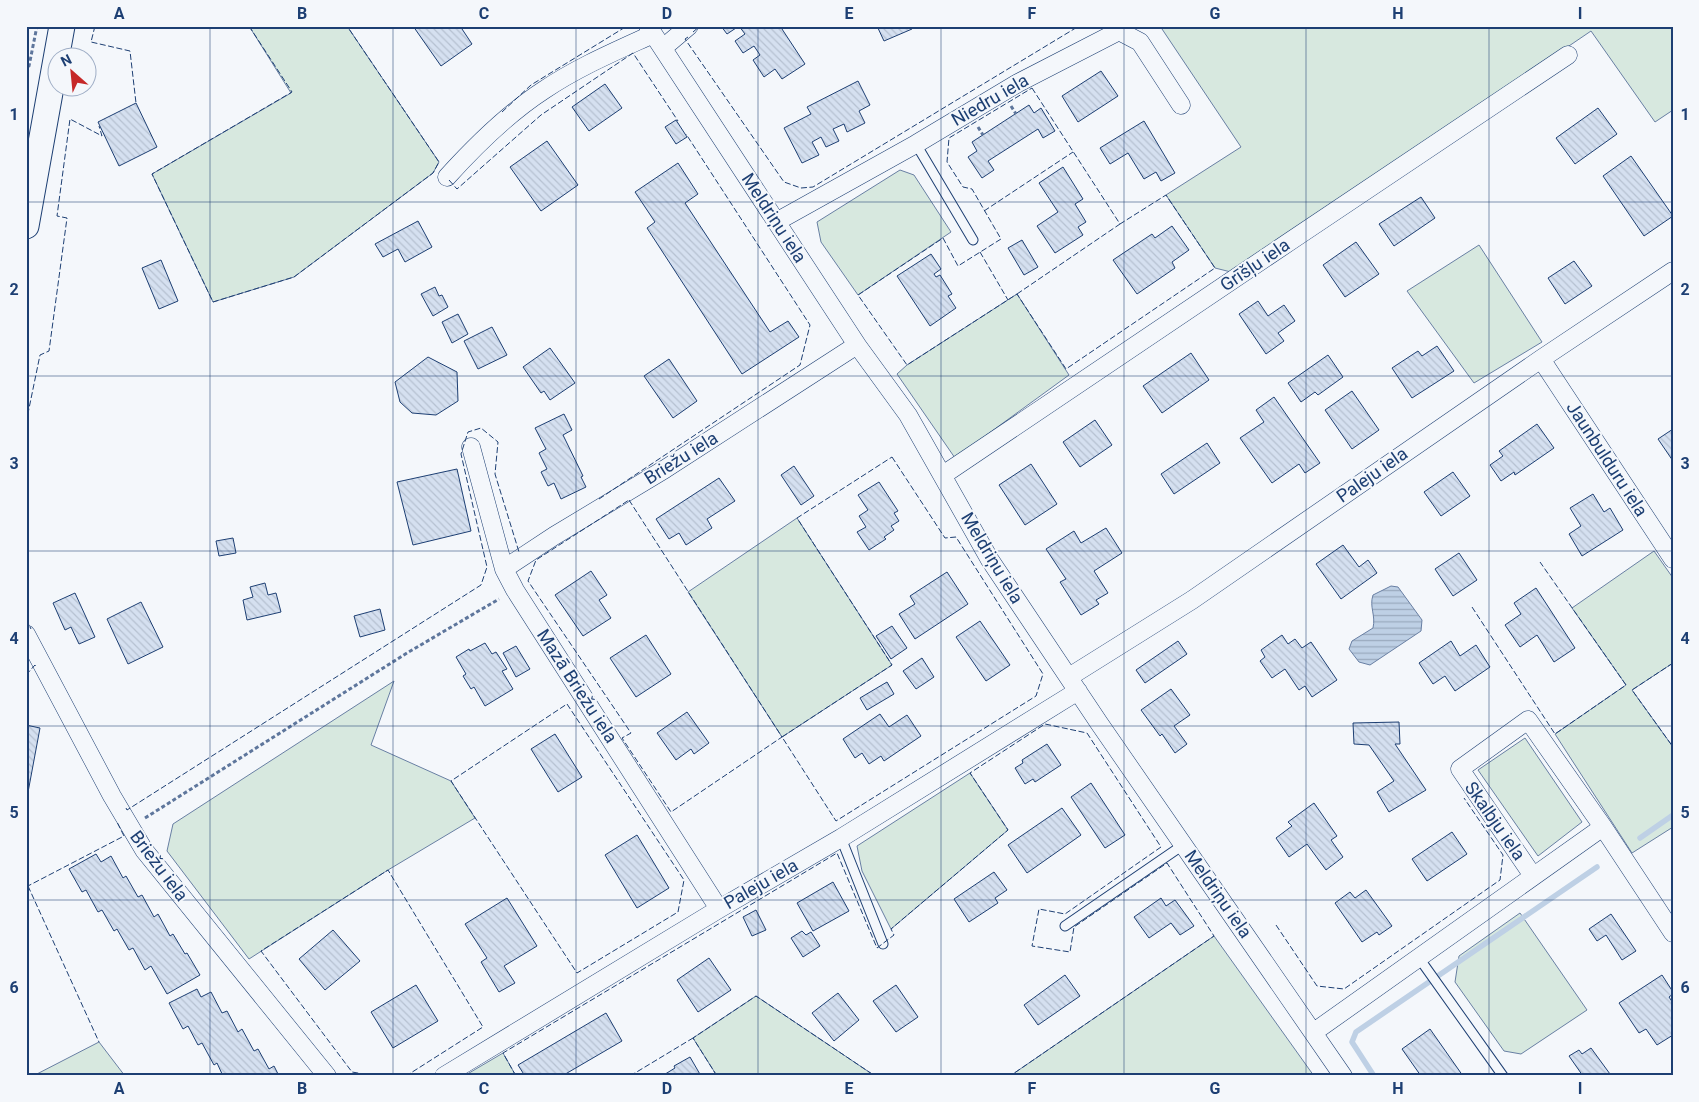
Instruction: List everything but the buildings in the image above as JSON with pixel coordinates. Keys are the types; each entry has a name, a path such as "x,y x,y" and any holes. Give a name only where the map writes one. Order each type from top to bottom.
{"main road":[{"path":"26,226 30,183 62,26"}],"street":[{"path":"447,177 483,138 542,91 578,69 655,36 689,26"},
{"name":"Niedru iela","path":"776,222 916,144 1018,83 1119,31 1140,42 1181,105"},
{"name":"Meldriņu iela","path":"655,36 857,345 908,415 990,560 1343,1076"},
{"name":"Grīšļu iela","path":"943,475 1129,348 1246,272 1568,55"},
{"name":"Paleju iela","path":"1069,676 1192,600 1673,270"},
{"name":"Briežu iela","path":"504,569 554,536 665,469 857,345"},
{"name":"Jaunbulduru iela","path":"1541,359 1673,559"},
{"name":"Mazā Briežu iela","path":"470,447 504,569 515,590 719,909"},
{"name":"Briežu iela","path":"29,648 144,850 327,1076"},
{"name":"Paleju iela","path":"444,1076 719,909 841,838 1078,691"},
{"name":"Skalbju iela","path":"1533,876 1460,770 1528,720 1603,827 1673,933"},
{"name":"Skalbju iela","path":"1314,1032 1603,827"}],"lane":[{"path":"916,144 973,240"},
{"path":"841,838 883,944"},
{"path":"1065,926 1184,845"},
{"path":"1419,958 1502,1076"}],"path":[{"path":"26,74 37,26"},
{"path":"130,828 406,653 515,590"}],"shaded area":[{"path":"249,26 347,26 439,162 433,173 294,277 213,302 152,174 291,93"},
{"path":"1160,26 1673,26 1673,110 1655,122 1591,31 1372,180 1231,272 1215,268 1166,195 1241,147"},
{"path":"900,170 914,175 951,232 858,295 821,242 817,222"},
{"path":"1479,245 1542,342 1474,383 1407,291"},
{"path":"1017,294 1069,375 955,458 897,374 907,365"},
{"path":"797,518 892,665 782,737 688,592"},
{"path":"1654,551 1673,578 1673,663 1632,690 1673,747 1673,827 1632,853 1555,734 1626,685 1572,608"},
{"path":"394,681 371,745 451,781 475,818 388,870 249,959 167,851 173,824"},
{"path":"1525,738 1582,822 1538,856 1478,770"},
{"path":"970,773 1008,830 891,929 862,871 857,846"},
{"path":"1520,913 1587,1010 1521,1054 1504,1051 1455,982 1459,956"},
{"path":"1214,936 1314,1076 1010,1076"},
{"path":"756,996 875,1076 717,1076 693,1038"},
{"path":"99,1042 125,1076 33,1076"},
{"path":"503,1053 516,1076 464,1076"}],"water":[{"path":"1391,586 1398,587 1422,620 1421,631 1370,665 1359,662 1349,649 1352,641 1373,628 1373,595"}],"waterway":[{"path":"1640,838 1673,815"},
{"path":"1374,1076 1352,1042 1356,1032 1597,867"}],"fence":[{"path":"26,40 29,26"},
{"path":"95,26 91,42 130,51 135,104"},
{"path":"249,26 292,92 152,174 213,302 294,277 433,173 439,162 347,26"},
{"path":"502,112 531,85 627,26"},
{"path":"693,32 700,26"},
{"path":"688,37 685,39 784,182 801,188 813,187 1079,26"},
{"path":"449,180 457,189 541,115 633,53 678,121"},
{"path":"1032,88 1120,224 1166,195 1215,268 1066,369 1017,294 907,365 858,295 943,238 958,266 1001,239 972,189 963,187 947,162 949,138 1032,88"},
{"path":"26,423 40,355 49,351 67,218 57,216 70,119 102,136 99,126"},
{"path":"599,499 800,365 810,325 686,134"},
{"path":"984,211 1073,152"},
{"path":"1017,294 1120,224"},
{"path":"980,252 1008,300"},
{"path":"126,808 127,810 481,585 487,567 461,454 468,432 481,428 498,442 495,474 520,551"},
{"path":"892,457 945,538 956,537 1043,674 1036,696 836,821 782,737 892,665 797,518 892,457"},
{"path":"629,500 782,737 671,812 622,738 631,733 528,581 536,560 629,500"},
{"path":"1472,607 1555,734 1626,685 1540,562"},
{"path":"26,619 31,629"},
{"path":"1673,663 1632,690 1673,747"},
{"path":"26,675 35,665 36,667"},
{"path":"567,704 684,880 678,912 577,973 451,781 567,704"},
{"path":"516,1076 503,1053 837,853 877,948 894,935 891,929 1008,830 970,773 1045,724 1087,733 1161,847 1065,914 1039,909 1032,946 1070,952 1074,927 1167,863 1214,936 1010,1076"},
{"path":"1276,925 1317,986 1344,989 1500,880 1503,855 1464,798"},
{"path":"26,887 124,836 117,822"},
{"path":"375,1076 352,1072 261,951 388,870 483,1027 406,1076"},
{"path":"28,886 99,1042"},
{"path":"717,1076 693,1038 756,996 875,1076"},
{"path":"630,1076 693,1038"}]}
